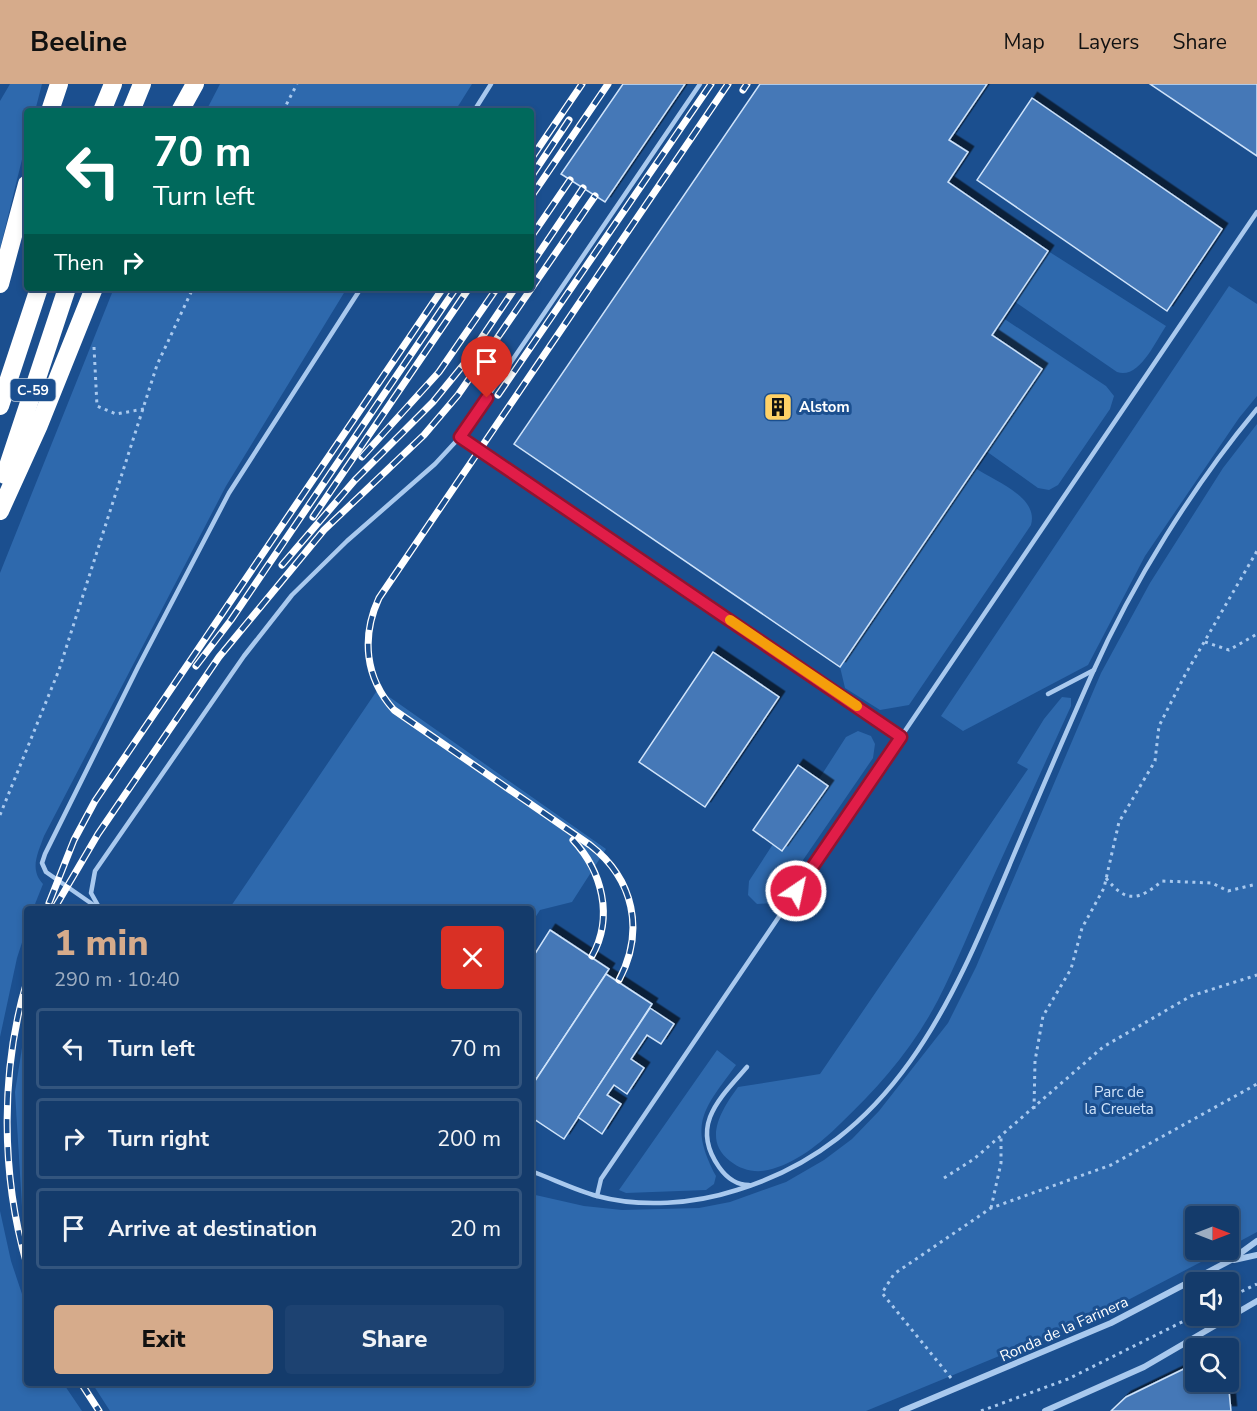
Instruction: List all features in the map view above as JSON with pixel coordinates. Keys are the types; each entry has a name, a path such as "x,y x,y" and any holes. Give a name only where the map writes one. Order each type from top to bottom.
{"highway":[{"path":"51,108 59,84"},
{"path":"103,108 113,84"},
{"path":"132,108 142,84"},
{"path":"182,108 195,84"},
{"path":"0,284 24,195"},
{"name":"C-59","path":"0,406 38,291"},
{"name":"C-59","path":"0,491 66,291"},
{"path":"0,511 39,425 93,291"}],"street":[{"name":"Ronda de la Farinera","path":"1239,1254 1257,1241"},
{"name":"Ronda de la Farinera","path":"1239,1258 1257,1255"},
{"name":"Ronda de la Farinera","path":"902,1411 1111,1323 1231,1260"},
{"path":"1046,1411 1144,1367 1257,1301"}],"lane":[{"path":"476,108 491,84"},
{"path":"98,906 91,893 94,871 265,627 318,567 435,464 460,437 700,84"},
{"path":"597,1197 601,1179 1257,212"},
{"path":"96,906 46,872 42,863 45,854 229,493 359,291"},
{"path":"534,1172 597,1197 629,1201 695,1200 753,1185 790,1171 849,1131 878,1101 928,1038 966,969 1094,670 1153,559 1224,452 1257,409"},
{"path":"460,437 901,737"},
{"path":"1048,694 1094,670"},
{"path":"747,1067 712,1109 708,1118 708,1142 711,1153 722,1172 737,1183 753,1185"}],"path":[{"path":"285,108 297,84"},
{"path":"0,815 59,670 158,365 192,291"},
{"path":"94,347 98,406 116,414 144,409"},
{"path":"1034,1109 1035,1062 1043,1016 1071,969 1082,928 1104,888 1119,822 1155,761 1159,726 1185,675 1257,551"},
{"path":"1205,642 1229,650 1257,634"},
{"path":"1106,878 1118,893 1132,898 1149,891 1162,881 1212,883 1228,891 1257,884"},
{"path":"944,1178 974,1159 1103,1047 1191,996 1257,975"},
{"path":"959,1388 882,1293 894,1274 991,1208 1111,1165 1257,1084"},
{"path":"991,1208 1000,1163 1001,1136"},
{"path":"1239,1293 1257,1284"},
{"path":"981,1411 1068,1378 1185,1320"}],"green space":[{"path":"10,84 42,84 36,108 24,108 24,151 0,249 0,101"},
{"path":"220,84 472,84 457,108 208,108"},
{"path":"1048,251 1166,326 1139,365 1125,373 1117,372 1014,301"},
{"path":"1229,286 1257,304 1257,396 1239,418 1145,556 1088,665 963,731 941,716"},
{"path":"113,291 345,291 226,486 44,836 36,861 36,873 43,884 34,906 24,906 24,936 0,1037 0,573"},
{"path":"1003,318 1106,386 1114,396 1110,409 1058,485 1049,490 1038,488 986,451 1041,369 992,335"},
{"name":"Parc de la Creueta","path":"1257,424 1257,1232 1239,1242 1239,1206 1185,1206 1185,1260 1205,1260 1101,1314 866,1411 110,1411 94,1386 534,1386 534,1195 584,1206 622,1210 699,1208 730,1202 786,1182 824,1160 852,1139 879,1111 948,1023 976,967 1101,673 1150,583 1223,468"},
{"path":"975,468 1004,484 1022,498 1032,515 1031,525 909,705 880,710 845,688 840,667"},
{"path":"378,689 606,849 572,902 540,910 534,919 534,906 231,906"},
{"path":"1062,697 1071,698 1071,706 952,972 918,1034 868,1096 833,1131 807,1152 788,1163 763,1171 748,1170 734,1164 722,1153 717,1144 716,1134 721,1115 738,1087 820,1074 1028,769 1017,763 1044,719"},
{"path":"858,731 871,736 875,744 873,758 777,898 771,903 757,904 748,895 749,881 773,844 783,851 828,786 819,779 846,737"},
{"path":"24,1035 24,1226 23,1223 15,1092"},
{"path":"717,1050 736,1065 715,1093 704,1117 703,1142 716,1176 714,1184 706,1190 626,1193 619,1190"},
{"path":"0,1211 11,1261 24,1300 24,1386 65,1386 82,1411 0,1411"}],"building":[{"path":"623,84 685,84 605,202 561,174"},
{"name":"Alstom","path":"760,84 987,84 949,140 968,152 948,182 1048,251 992,335 1042,369 840,667 514,444"},
{"path":"1150,84 1257,84 1257,156"},
{"path":"1032,98 1222,229 1167,311 977,180"},
{"path":"713,652 779,697 705,807 639,762"},
{"path":"798,765 828,786 782,851 753,830"},
{"path":"550,930 609,969 534,1082 534,955"},
{"path":"606,974 652,1004 564,1139 534,1119 534,1082"},
{"path":"650,1008 674,1024 661,1044 647,1035 631,1059 644,1068 627,1094 614,1085 607,1095 621,1104 602,1134 578,1117"},
{"path":"1185,1368 1185,1392 1229,1392 1231,1411 1111,1411 1126,1397"}],"railway":[{"path":"534,155 582,84"},
{"path":"534,193 608,84"},
{"path":"498,395 711,84"},
{"path":"619,980 632,943 633,925 631,907 617,874 590,845 394,710 384,698 372,671 368,642 373,613 379,598 728,84"},
{"path":"743,90 747,84"},
{"path":"534,172 569,120"},
{"path":"534,233 570,180"},
{"path":"534,261 583,188"},
{"path":"534,285 595,196"},
{"path":"49,903 74,840 95,801 441,291"},
{"path":"196,666 231,620 454,291"},
{"path":"313,517 467,291"},
{"path":"362,457 439,372 495,291"},
{"path":"282,565 355,480 433,402 464,364 513,291"},
{"path":"56,906 98,834 219,657 324,530 424,435 458,395 530,291"},
{"path":"573,840 591,866 602,895 602,926 599,941 592,956"},
{"path":"24,992 12,1051 7,1123 12,1195 24,1254"},
{"path":"83,1386 99,1411"}],"slow traffic":[{"path":"730,620 857,706"}],"place":[{"name":"Alstom","path":"778,407"}],"route":[{"path":"487,398 460,437 901,737 796,891"}]}
